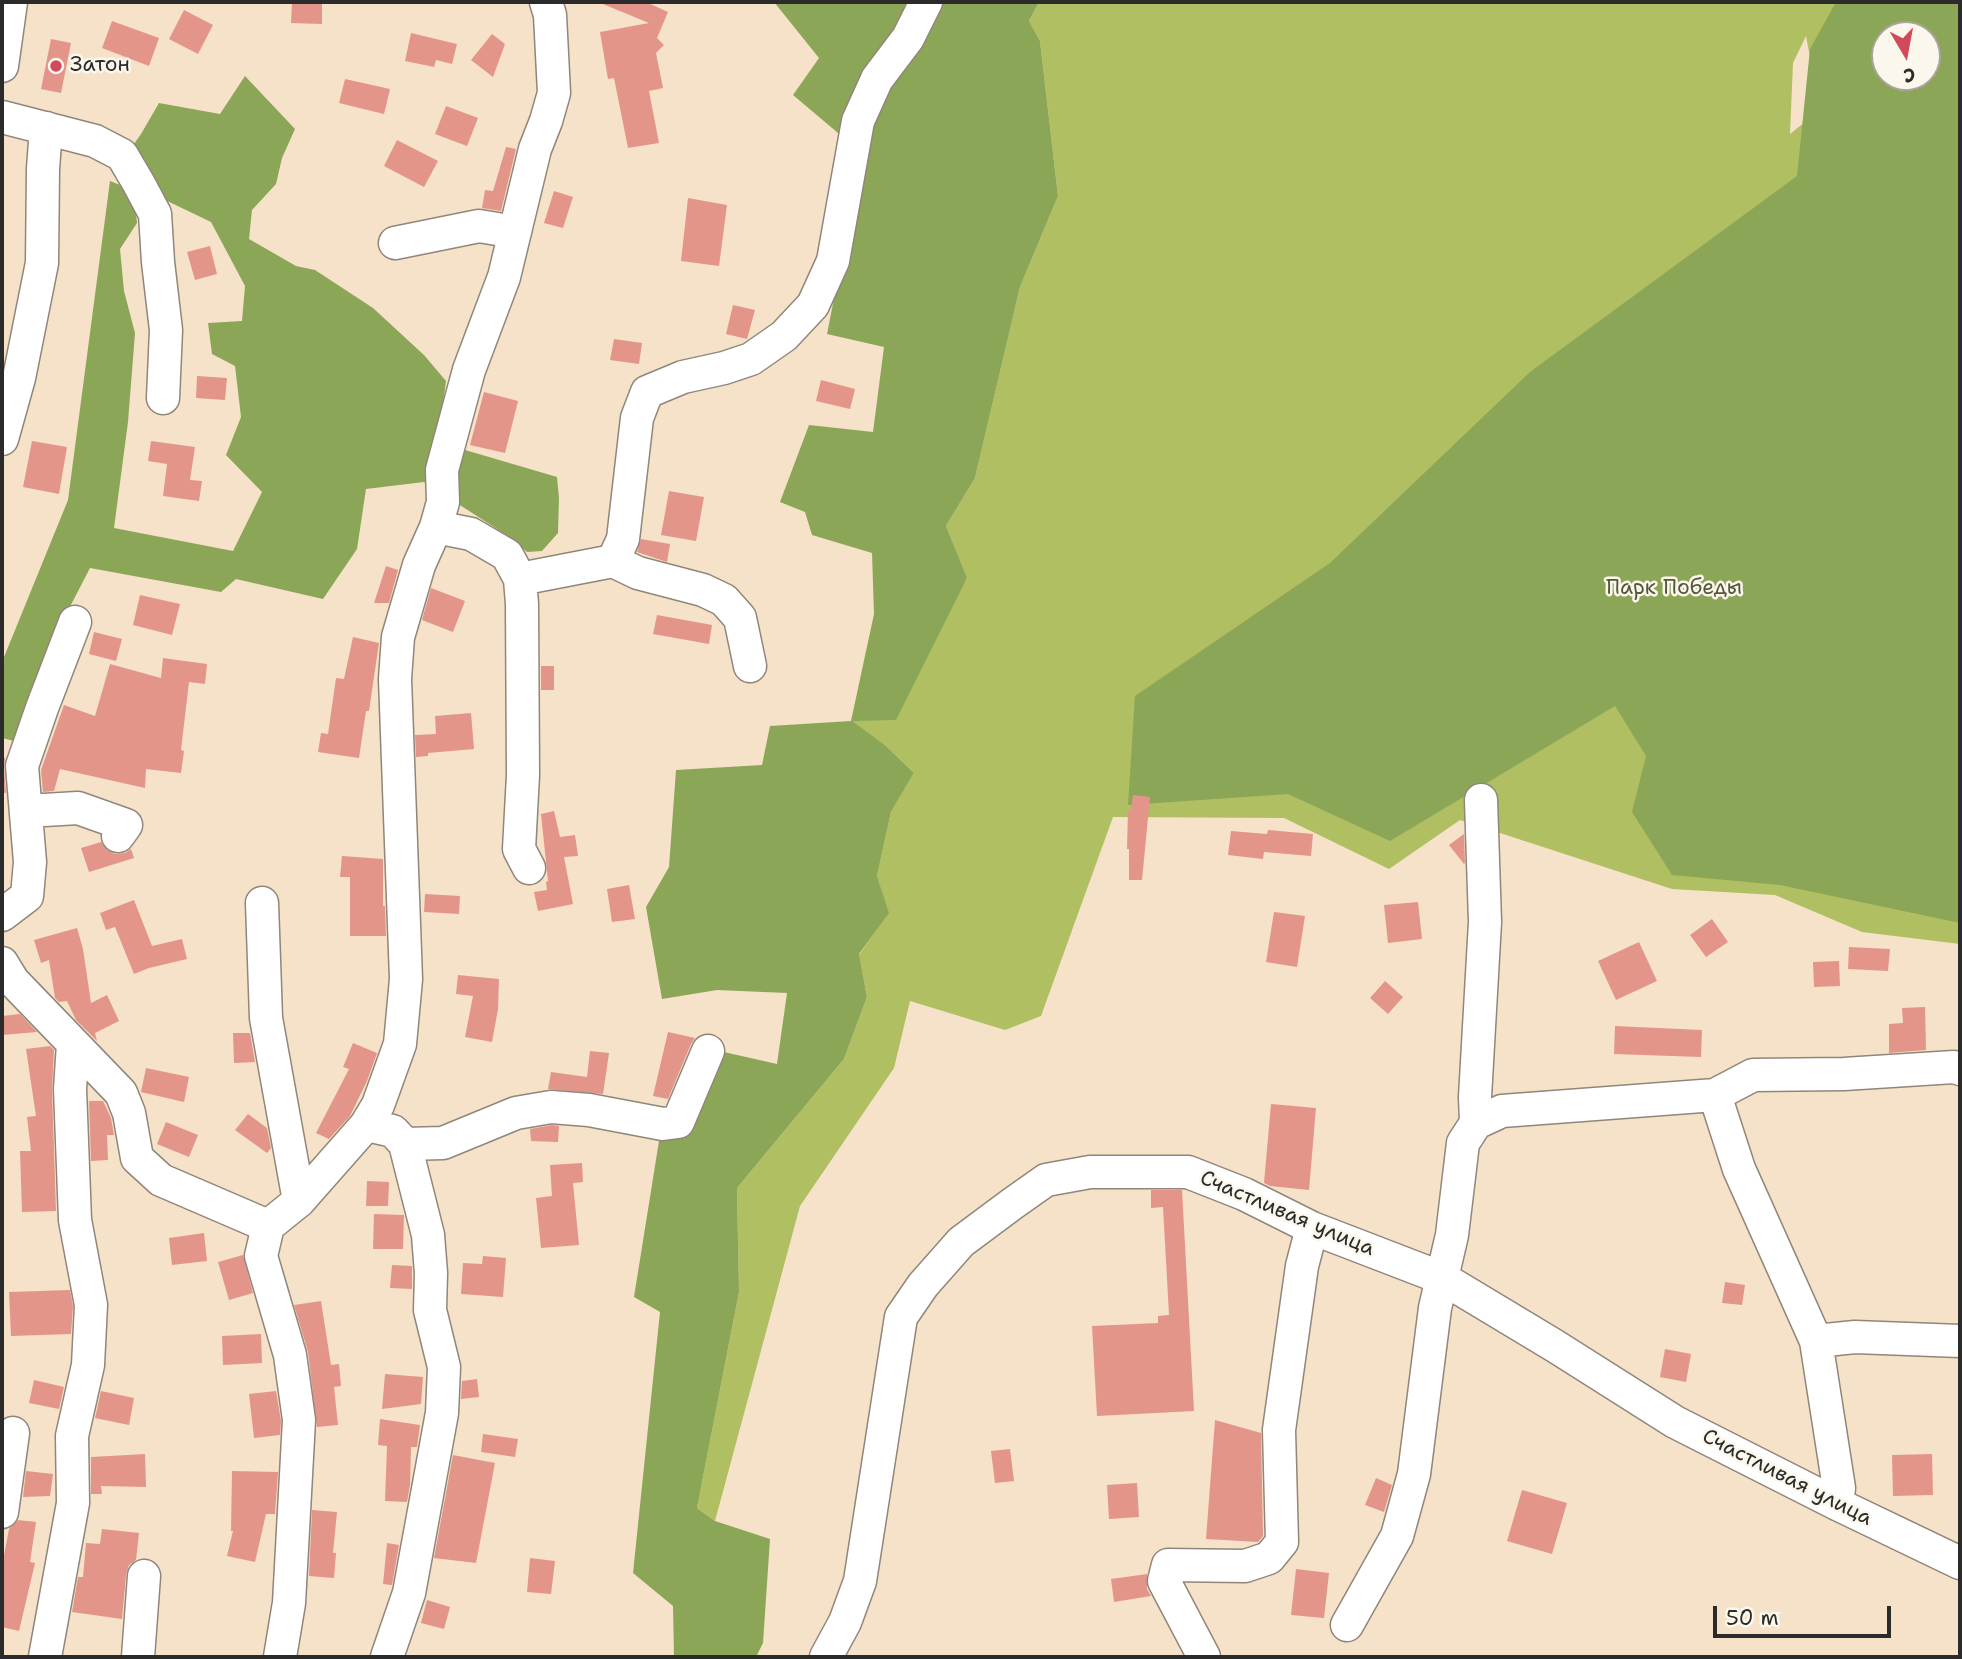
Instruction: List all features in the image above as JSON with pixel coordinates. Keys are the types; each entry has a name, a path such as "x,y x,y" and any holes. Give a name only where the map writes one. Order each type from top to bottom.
{"street":[{"path":"2,66 11,2"},
{"path":"280,1657 289,1603 299,1420 290,1355 261,1256 268,1226 299,1201 366,1125 378,1105 400,1044 406,979 395,679 398,637 419,565 436,527 443,502 442,470 469,370 504,277 535,149 547,121 554,93 550,15 546,2"},
{"path":"613,561 624,539 637,418 647,392 683,377 751,359 784,336 813,305 833,261 858,121 877,79 908,38 926,2"},
{"path":"2,117 95,141 122,155 155,214 166,330 163,398"},
{"path":"2,439 19,378 43,263 46,128"},
{"path":"395,243 480,226 515,232"},
{"path":"436,527 471,534 507,555 520,579 523,775 519,849 529,868"},
{"path":"520,579 613,561 638,573 703,590 724,600 740,618 750,666"},
{"path":"2,915 27,896 30,862 22,766 75,622"},
{"path":"1476,1123 1475,1097 1485,922 1481,800"},
{"path":"27,811 78,808 126,825 118,836"},
{"path":"262,903 266,1018 299,1201"},
{"path":"2,963 13,981 121,1093 129,1114 137,1158 160,1180 268,1226"},
{"path":"45,1657 73,1503 72,1436 88,1365 91,1305 75,1220 70,1089 73,1044"},
{"path":"405,1144 443,1143 516,1113 551,1107 589,1110 663,1124 678,1122 708,1051"},
{"path":"1347,1625 1397,1536 1415,1475 1435,1308 1452,1235 1463,1143 1476,1123 1502,1111 1715,1095 1753,1075 1844,1074 1957,1068"},
{"path":"1715,1095 1739,1169 1816,1341 1839,1488 1837,1504"},
{"path":"366,1125 393,1131 405,1144 428,1235 430,1310 444,1367 442,1413 409,1593 387,1657"},
{"name":"Счастливая улица","path":"826,1657 845,1622 860,1581 901,1317 923,1285 961,1242 1046,1180 1090,1172 1188,1172 1244,1194 1312,1228 1442,1278 1675,1422 1960,1563"},
{"path":"1204,1657 1164,1581 1168,1565 1245,1566 1269,1558 1282,1542 1279,1430 1302,1266 1312,1228"},
{"path":"1816,1341 1855,1338 1960,1341"},
{"path":"2,1513 13,1433"},
{"path":"138,1657 144,1576"}],"green space":[{"path":"774,2 1039,2 1029,21 1040,41 1058,196 1020,287 975,478 946,526 967,578 896,720 852,721 885,745 914,773 891,812 877,876 889,913 859,954 867,997 844,1059 737,1188 739,1292 697,1508 715,1521 770,1539 763,1643 756,1657 674,1657 673,1606 633,1573 660,1312 634,1297 659,1141 688,1124 715,1050 777,1064 787,993 717,990 662,999 646,907 669,867 676,770 762,765 770,726 851,721 874,614 872,553 812,535 805,512 780,502 809,425 873,432 884,347 827,334 862,156 793,95 819,58"},
{"path":"1039,2 1960,2 1960,944 1862,932 1775,895 1672,889 1460,820 1389,869 1284,818 1113,817 1041,1016 1005,1030 910,1001 894,1068 800,1206 715,1521 697,1508 739,1292 737,1188 844,1059 867,997 859,955 888,913 877,876 891,812 914,773 885,745 851,721 967,579 946,526 975,478 1020,287 1058,196 1040,41 1029,21","holes":["1806,36 1820,110 1790,134 1793,63"]},
{"name":"Парк Победы","path":"1836,2 1960,2 1960,923 1780,885 1672,875 1632,812 1646,756 1615,706 1390,841 1288,794 1128,805 1135,696 1330,563 1530,372 1797,176 1810,49"},
{"path":"245,76 295,129 282,158 276,184 252,210 249,239 296,266 315,270 373,308 424,355 446,381 438,442 557,477 558,533 542,551 527,552 508,536 424,482 366,489 357,549 323,599 236,579 221,592 90,568 45,655 18,742 2,738 2,662 68,500 110,181 125,187 135,204 137,223 120,249 124,291 135,333 128,422 114,528 233,551 262,492 226,455 241,417 235,366 212,354 208,323 242,321 245,286 211,222 161,198 129,151 159,103 220,114"}],"building":[{"path":"292,2 322,2 322,24 291,23"},
{"path":"598,2 646,2 668,12 657,38 664,45 656,53 663,88 649,91 659,143 628,148 614,78 608,79 600,32 649,23"},
{"path":"184,10 213,25 198,54 169,39"},
{"path":"112,21 159,38 149,66 102,48"},
{"path":"411,33 457,44 452,64 436,60 434,67 405,61"},
{"path":"492,34 505,44 493,77 471,60"},
{"name":"Затон","path":"51,39 71,43 61,93 41,89"},
{"path":"345,79 390,89 384,114 339,103"},
{"path":"446,106 478,118 467,146 435,134"},
{"path":"397,140 438,161 424,187 384,166"},
{"path":"506,147 516,149 501,211 482,208 485,190 493,191"},
{"path":"554,191 573,197 563,228 544,223"},
{"path":"688,198 727,205 719,266 681,261"},
{"path":"210,246 217,274 195,280 187,252"},
{"path":"733,305 755,310 747,339 726,334"},
{"path":"614,339 642,343 639,364 610,360"},
{"path":"197,376 227,378 225,400 196,398"},
{"path":"821,380 855,389 850,409 816,401"},
{"path":"484,392 518,401 505,453 470,445"},
{"path":"32,441 67,447 59,494 23,487"},
{"path":"151,441 195,447 190,480 202,481 199,501 163,496 167,464 148,461"},
{"path":"669,491 704,497 696,541 661,535"},
{"path":"641,539 670,544 667,562 637,552"},
{"path":"386,566 398,570 389,603 374,603"},
{"path":"431,588 465,601 453,632 422,620"},
{"path":"140,595 180,604 172,635 133,625"},
{"path":"657,615 712,625 709,644 653,634"},
{"path":"94,632 122,639 116,661 89,654"},
{"path":"353,637 379,643 359,758 318,752 321,733 328,734 336,678 344,679"},
{"path":"163,658 207,664 205,684 189,682 181,773 146,769 145,788 60,769 54,791 43,792 41,770 64,705 95,716 110,664 161,678"},
{"path":"541,666 554,666 554,690 541,690"},
{"path":"471,713 474,749 428,753 428,756 416,757 415,735 436,734 435,716"},
{"path":"2,757 5,758 6,793 2,792"},
{"path":"1133,795 1150,797 1142,880 1129,880 1128,810 1131,810"},
{"path":"554,811 560,837 575,835 578,856 564,857 573,904 538,911 534,892 547,890 548,881 541,814"},
{"path":"1268,830 1313,834 1311,856 1264,852 1263,859 1228,855 1231,831 1267,834"},
{"path":"1464,834 1465,863 1464,864 1449,845"},
{"path":"101,842 107,850 115,854 131,849 134,858 89,872 81,848"},
{"path":"342,856 383,859 386,936 350,936 350,877 340,877"},
{"path":"629,885 635,919 612,922 607,889"},
{"path":"425,894 460,896 459,914 424,912"},
{"path":"134,900 152,946 182,939 187,959 134,974 115,927 106,930 100,913"},
{"path":"1418,902 1422,939 1388,943 1384,905"},
{"path":"1274,912 1305,916 1297,967 1266,962"},
{"path":"1712,919 1728,942 1706,957 1690,935"},
{"path":"77,928 91,1003 107,995 119,1021 95,1033 97,1041 76,1020 67,1001 59,1002 55,998 49,960 41,963 34,940"},
{"path":"1639,942 1657,981 1616,1000 1598,961"},
{"path":"1849,947 1890,949 1888,971 1848,969"},
{"path":"1839,961 1840,986 1814,987 1813,962"},
{"path":"458,975 499,979 498,1009 492,1042 465,1037 473,996 456,994"},
{"path":"1385,981 1403,997 1388,1014 1370,998"},
{"path":"1925,1007 1926,1050 1889,1053 1889,1024 1903,1023 1902,1008"},
{"path":"20,1014 37,1032 2,1035 2,1016"},
{"path":"1615,1026 1702,1030 1701,1057 1614,1054"},
{"path":"668,1032 695,1038 668,1099 653,1096"},
{"path":"233,1033 250,1033 255,1062 234,1063"},
{"path":"353,1043 377,1053 350,1116 329,1139 316,1133 349,1069 343,1067"},
{"path":"50,1046 54,1050 52,1090 56,1211 22,1212 20,1151 31,1151 27,1117 36,1116 26,1049"},
{"path":"590,1051 609,1053 603,1094 548,1089 551,1072 587,1077"},
{"path":"146,1068 189,1077 184,1102 141,1092"},
{"path":"89,1101 103,1101 111,1118 114,1135 107,1135 108,1160 91,1161"},
{"path":"1271,1104 1316,1108 1309,1190 1264,1183"},
{"path":"248,1114 267,1128 271,1148 267,1153 235,1130"},
{"path":"166,1122 198,1135 189,1157 157,1144"},
{"path":"559,1126 558,1142 531,1141 530,1129"},
{"path":"582,1163 583,1182 573,1183 579,1245 541,1248 536,1198 552,1196 550,1165"},
{"path":"367,1181 389,1182 388,1206 366,1206"},
{"path":"1151,1190 1182,1190 1194,1411 1097,1416 1092,1326 1158,1323 1158,1316 1169,1315 1163,1207 1151,1208"},
{"path":"374,1214 404,1215 403,1249 373,1249"},
{"path":"204,1233 207,1261 172,1265 169,1238"},
{"path":"243,1255 253,1293 229,1300 218,1262"},
{"path":"483,1256 506,1258 503,1297 461,1294 463,1263 482,1264"},
{"path":"392,1265 412,1266 412,1289 390,1288"},
{"path":"1725,1282 1745,1285 1742,1305 1722,1303"},
{"path":"70,1290 73,1306 71,1334 11,1336 9,1292"},
{"path":"321,1301 331,1365 339,1364 341,1386 334,1387 338,1425 317,1427 308,1352 294,1305"},
{"path":"261,1334 262,1363 223,1365 222,1336"},
{"path":"1665,1349 1691,1354 1686,1382 1660,1377"},
{"path":"385,1374 423,1377 421,1404 382,1409"},
{"path":"477,1379 479,1397 461,1399 462,1381"},
{"path":"34,1380 64,1387 59,1409 29,1403"},
{"path":"101,1391 134,1398 129,1425 95,1418"},
{"path":"276,1391 281,1421 280,1435 254,1438 249,1394"},
{"path":"380,1419 420,1425 417,1447 411,1447 407,1502 385,1501 387,1446 378,1445"},
{"path":"1215,1420 1261,1433 1263,1536 1258,1542 1206,1539"},
{"path":"483,1434 518,1439 515,1457 481,1452"},
{"path":"1010,1449 1014,1481 995,1483 991,1451"},
{"path":"145,1454 146,1487 101,1486 102,1494 91,1494 91,1457"},
{"path":"1932,1454 1933,1495 1893,1496 1892,1455"},
{"path":"453,1455 495,1463 476,1563 434,1558"},
{"path":"26,1471 53,1474 50,1496 23,1497"},
{"path":"232,1471 278,1472 275,1514 266,1514 255,1562 227,1556 233,1531"},
{"path":"1376,1478 1392,1485 1384,1512 1365,1505"},
{"path":"1137,1483 1139,1517 1109,1519 1107,1485"},
{"path":"1522,1490 1567,1503 1552,1554 1507,1541"},
{"path":"312,1510 337,1512 333,1553 336,1553 334,1578 309,1576"},
{"path":"18,1520 36,1522 30,1562 35,1563 19,1631 2,1627 2,1566 9,1529"},
{"path":"102,1529 139,1533 136,1560 129,1565 126,1575 122,1619 72,1612 78,1577 83,1577 86,1543 100,1544"},
{"path":"387,1543 399,1545 392,1585 383,1584"},
{"path":"530,1558 555,1561 551,1594 527,1592"},
{"path":"1296,1569 1329,1573 1324,1618 1291,1615"},
{"path":"1147,1574 1147,1589 1151,1596 1114,1602 1111,1579"},
{"path":"427,1600 450,1607 444,1629 421,1623"}],"place":[{"name":"Затон","path":"56,66"}]}
